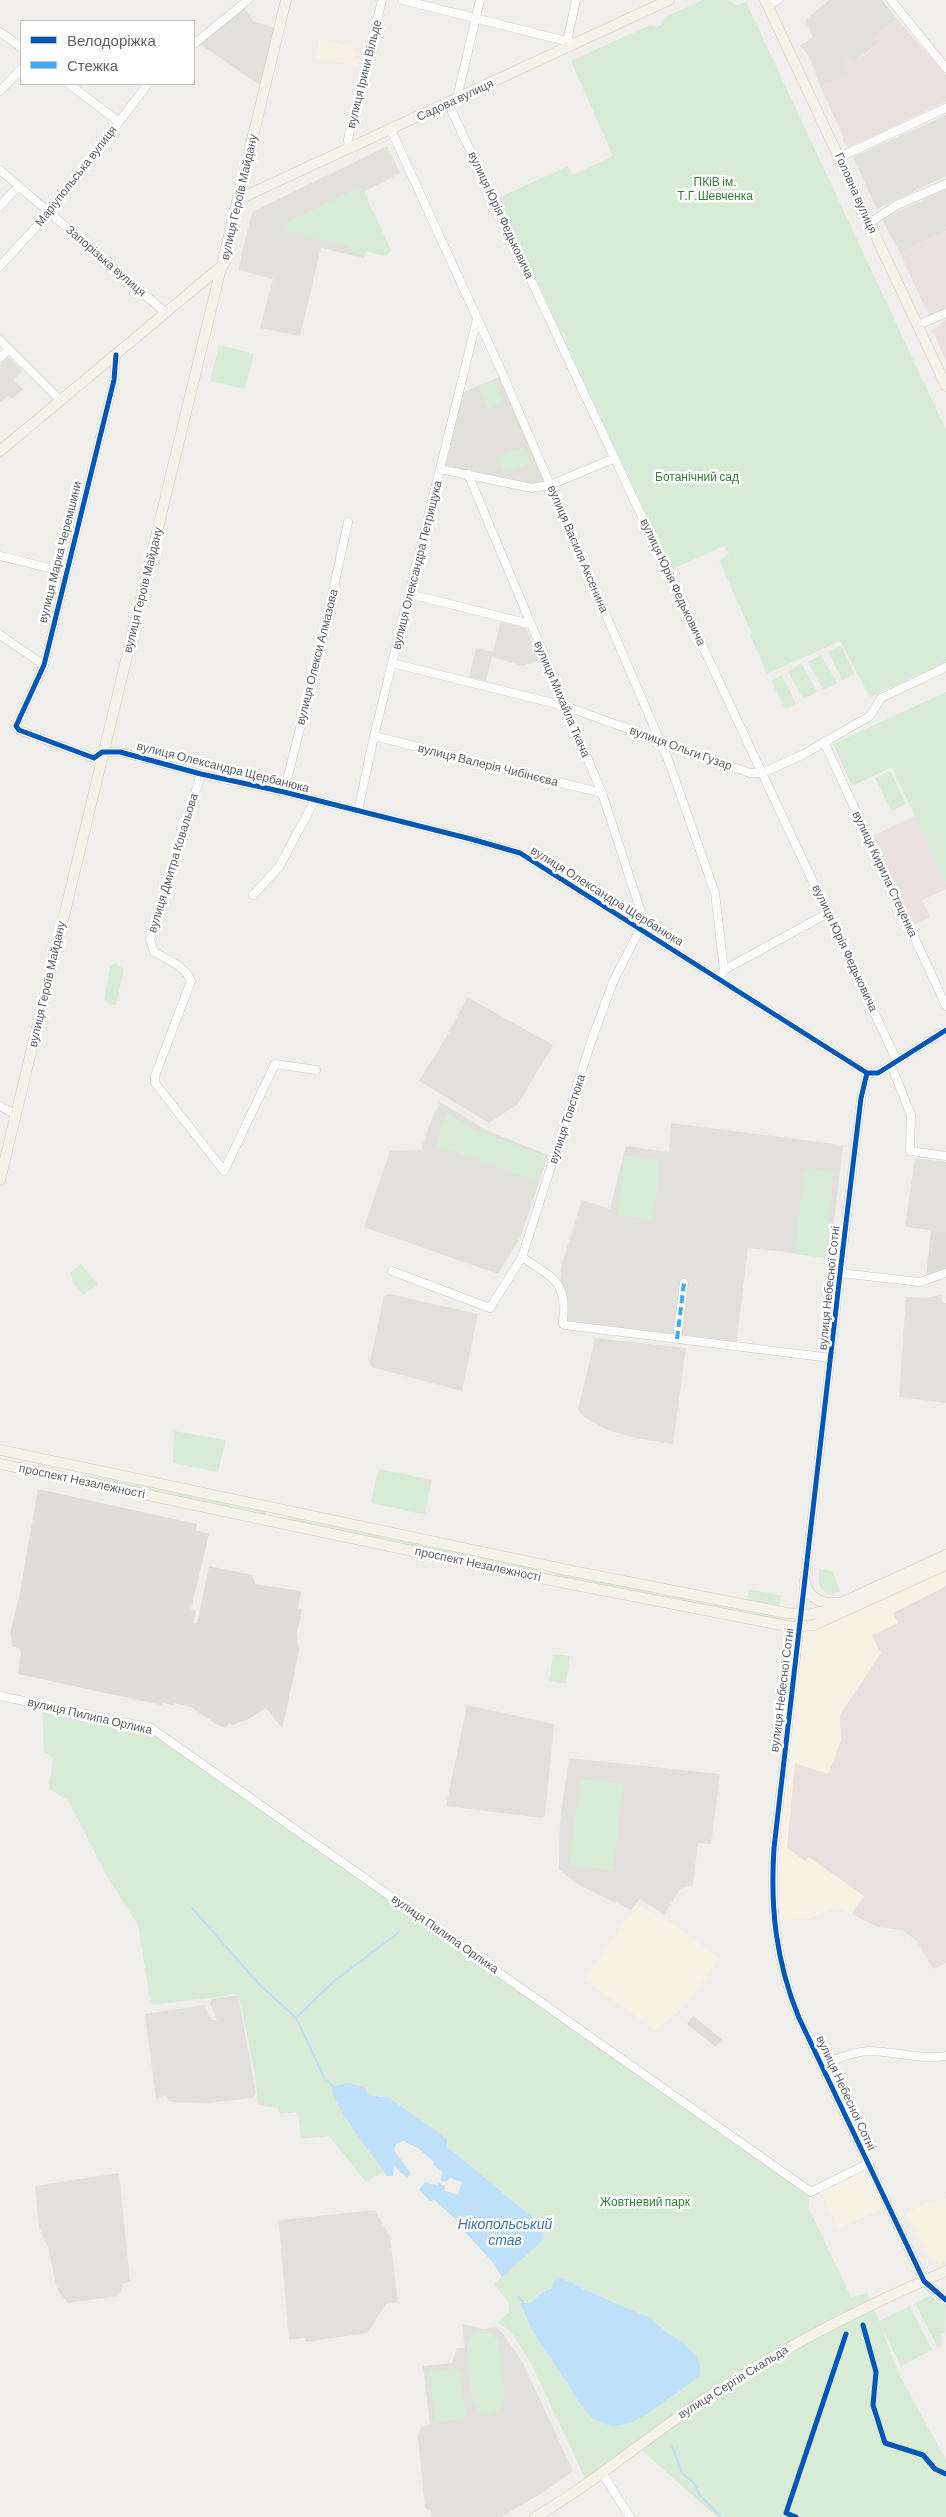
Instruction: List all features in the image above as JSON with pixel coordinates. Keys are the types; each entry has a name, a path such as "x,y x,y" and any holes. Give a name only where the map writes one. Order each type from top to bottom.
{"main road":[{"name":"вулиця Героїв Майдану","path":"0,1180 102,752 224,264 286,0"},
{"name":"Садова вулиця","path":"239,199 670,0"},
{"name":"Головна вулиця","path":"766,3 946,386"},
{"path":"0,451 224,264"},
{"name":"проспект Незалежності","path":"2,1451 577,1572 800,1615 811,1615 843,1603 946,1555"},
{"name":"проспект Незалежності","path":"0,1464 558,1581 799,1628 833,1617 946,1565"},
{"path":"805,1581 808,1591 820,1602 843,1603"},
{"name":"вулиця Сергія Скальда","path":"535,2517 602,2473 686,2411 779,2352 946,2271"}],"street":[{"path":"195,43 248,0"},
{"name":"вулиця Ірини Вільде","path":"349,149 348,139 382,0"},
{"path":"403,0 562,40 570,46"},
{"path":"452,100 480,0"},
{"path":"570,46 568,37 576,0"},
{"path":"766,3 778,0"},
{"path":"891,0 946,68"},
{"path":"0,32 20,46"},
{"path":"0,91 20,70"},
{"path":"70,85 119,122"},
{"name":"Маріупольська вулиця","path":"0,266 49,213 147,85"},
{"name":"вулиця Юрія Федьковича","path":"452,100 615,458 828,913 894,1063 911,1116 910,1151 946,1156"},
{"path":"840,157 946,108"},
{"name":"вулиця Василя Аксенина","path":"391,130 500,368 660,741 715,893 724,970"},
{"name":"Запорізька вулиця","path":"0,170 166,313"},
{"path":"870,223 897,205 946,184"},
{"path":"0,206 20,187"},
{"path":"918,325 946,313"},
{"name":"вулиця Олександра Петрищука","path":"358,811 374,736 477,319"},
{"path":"0,340 60,400"},
{"path":"0,358 9,349"},
{"name":"вулиця Марка Черемшини","path":"37,737 19,730 16,726 44,665 65,572 114,380 116,355"},
{"path":"440,469 520,487 550,485 615,458"},
{"name":"вулиця Михайла Ткача","path":"468,474 602,792 642,912 640,929"},
{"name":"вулиця Олекси Алмазова","path":"284,792 321,645 348,522"},
{"path":"0,556 65,572"},
{"path":"409,594 530,624"},
{"path":"0,635 44,665"},
{"name":"вулиця Ольги Гузар","path":"392,663 565,706 750,773 762,773"},
{"path":"762,773 824,742 870,716 881,698 946,667"},
{"name":"вулиця Валерія Чибінєєва","path":"374,736 602,792"},
{"name":"вулиця Олександра Щербанюка","path":"37,737 94,758 102,752 120,752 201,774 284,792 520,853 867,1073"},
{"name":"вулиця Кирила Стеценка","path":"824,742 946,1006"},
{"name":"вулиця Дмитра Ковальова","path":"201,774 150,939 154,952 168,959 190,976 191,981 155,1076 155,1083 224,1171 275,1064 316,1070"},
{"path":"253,894 279,867 315,800"},
{"path":"720,979 724,970 828,913"},
{"name":"вулиця Товстюка","path":"392,1271 490,1308 522,1257 594,1032 613,982 640,929"},
{"path":"867,1073 878,1073 946,1030"},
{"name":"вулиця Небесної Сотні","path":"867,1073 861,1098 774,1848 773,1920 789,1994 924,2281"},
{"path":"0,1106 16,1115"},
{"path":"522,1257 557,1281 565,1302 563,1324 831,1358"},
{"path":"840,1273 920,1282 946,1273"},
{"path":"677,1339 684,1283"},
{"name":"вулиця Пилипа Орлика","path":"0,1696 151,1728 811,2192 868,2163"},
{"path":"822,2064 866,2051 930,2058 946,2056"},
{"path":"924,2281 946,2300"},
{"path":"602,2473 630,2517"}],"shaded area":[{"path":"829,0 882,0 897,19 875,37 879,43 853,62 850,75 820,86 809,56 800,46 813,37 805,20"},
{"path":"244,8 253,21 275,28 261,86 200,44"},
{"path":"897,19 946,75 946,102 849,147 843,142 843,136 820,86 849,75 843,59 849,55 853,62 870,51 879,43 875,37"},
{"path":"320,39 352,47 351,51 355,52 354,58 360,58 358,66 316,57"},
{"path":"946,115 946,176 877,209 853,157"},
{"path":"387,146 400,173 363,192 366,251 364,258 321,248 300,336 260,328 273,279 238,270 252,212"},
{"path":"946,189 946,231 900,253 882,219"},
{"path":"946,231 946,308 929,316 900,253"},
{"path":"946,320 946,360 932,330"},
{"path":"9,357 22,371 13,380 23,389 12,399 8,396 0,403 0,365"},
{"path":"503,375 550,485 532,487 440,468 458,395"},
{"path":"501,622 526,628 540,660 523,666 492,657 486,681 469,677 476,648 493,652"},
{"path":"915,816 946,883 946,889 922,900 930,917 914,925 872,836"},
{"path":"467,997 553,1045 518,1104 489,1123 419,1081 447,1036"},
{"path":"440,1102 488,1131 548,1155 520,1238 498,1274 364,1227 390,1151 421,1150 432,1118"},
{"path":"671,1123 843,1145 830,1257 748,1248 736,1346 558,1324 561,1267 582,1200 610,1209 626,1146 669,1152"},
{"path":"915,1158 946,1162 946,1232 905,1227"},
{"path":"931,1230 946,1232 946,1272 926,1278"},
{"path":"389,1294 478,1314 462,1391 371,1367 370,1361 384,1296"},
{"path":"941,1295 942,1303 946,1303 946,1403 899,1397 906,1297 924,1298"},
{"path":"595,1338 686,1348 673,1444 635,1438 605,1429 584,1417 578,1410"},
{"path":"38,1489 197,1524 196,1530 209,1534 191,1609 196,1610 193,1623 197,1624 209,1566 252,1575 255,1584 301,1591 298,1608 302,1609 297,1634 299,1651 283,1726 281,1727 266,1708 247,1720 232,1725 229,1723 226,1728 216,1724 191,1707 174,1703 173,1705 162,1703 161,1705 18,1674 21,1652 19,1648 13,1647 10,1634 20,1592"},
{"path":"946,1565 946,1586 894,1613 898,1622 881,1653 840,1715 841,1741 828,1774 795,1763 805,1860 808,1857 864,1896 852,1914 837,1908 808,1919 773,1920 773,1893 799,1627"},
{"path":"946,1586 946,1963 933,1969 917,1941 902,1930 878,1927 852,1914 864,1896 809,1857 805,1861 787,1848 795,1763 828,1774 841,1741 840,1715 881,1653 872,1635 898,1623 893,1613"},
{"path":"467,1705 554,1724 545,1816 542,1818 446,1806"},
{"path":"569,1758 720,1774 711,1844 698,1843 693,1885 680,1889 664,1915 640,1899 631,1910 577,1884 559,1869 560,1821"},
{"path":"641,1906 667,1920 719,1958 687,2004 656,2030 584,1980 625,1921"},
{"path":"238,1995 256,2094 253,2098 208,2103 169,2102 166,2095 156,2099 145,2014 204,2005 212,2020 217,2020 210,2003 212,1999"},
{"path":"693,2016 722,2039 716,2047 687,2024"},
{"path":"869,2163 888,2206 839,2228 822,2194 811,2192"},
{"path":"119,2173 130,2281 123,2284 119,2296 68,2303 57,2289 48,2247 39,2227 35,2186"},
{"path":"946,2199 946,2261 939,2264 936,2259 931,2261 906,2213 925,2204"},
{"path":"375,2210 390,2237 398,2302 386,2304 367,2333 306,2342 305,2338 289,2340 279,2224 281,2220"},
{"path":"462,2324 484,2329 496,2327 503,2334 523,2363 573,2471 542,2493 501,2517 432,2517 431,2510 425,2508 418,2436 421,2427 430,2424 423,2366 452,2363 457,2348 465,2348"}],"green space":[{"name":"ПКіВ ім. Т.Г.Шевченка","path":"703,0 726,0 738,5 746,2 946,430 946,662 870,697 840,641 767,674 750,635 752,634 719,560 729,555 724,546 672,569 565,342 567,339 564,332 561,332 498,198 568,166 572,175 613,156 571,61 650,25 657,27 663,24 665,17"},
{"path":"356,189 364,192 391,250 386,256 366,251 365,256 349,252 350,247 288,231 285,223"},
{"path":"219,345 254,354 245,389 210,381"},
{"path":"494,380 503,402 488,409 478,387"},
{"path":"524,447 531,463 504,473 497,457"},
{"path":"841,645 855,674 842,680 828,652"},
{"path":"821,655 837,683 823,690 808,662"},
{"path":"802,664 817,692 803,699 788,671"},
{"path":"782,675 796,704 785,709 771,680"},
{"path":"946,692 946,883 892,767 852,786 833,744"},
{"path":"890,771 906,804 891,811 875,778"},
{"path":"115,963 124,969 116,1005 108,1004 104,1000 110,967"},
{"path":"447,1112 471,1128 546,1156 538,1181 435,1145"},
{"path":"625,1156 660,1160 653,1220 617,1215"},
{"path":"804,1169 834,1172 825,1258 795,1254"},
{"path":"81,1264 98,1284 83,1295 73,1283 71,1272"},
{"path":"174,1431 226,1440 218,1472 173,1463"},
{"path":"380,1469 432,1480 425,1513 422,1514 371,1503 377,1474"},
{"path":"88,1475 264,1511 267,1515 87,1478"},
{"path":"288,1517 539,1570 538,1572 285,1519"},
{"path":"819,1569 832,1571 840,1591 830,1595 823,1591 819,1581"},
{"path":"554,1573 782,1618 791,1622 555,1576"},
{"path":"749,1589 781,1596 779,1606 747,1600"},
{"path":"553,1654 570,1656 566,1684 549,1681"},
{"name":"Жовтневий парк","path":"42,1704 152,1728 811,2192 808,2207 851,2297 867,2293 879,2321 910,2306 932,2350 901,2366 881,2327 900,2376 946,2460 946,2517 717,2517 637,2446 587,2483 531,2363 511,2332 498,2322 509,2312 509,2302 493,2284 502,2277 540,2223 447,2147 447,2139 381,2096 369,2095 359,2085 350,2083 337,2101 349,2124 384,2171 366,2182 329,2136 301,2139 298,2112 280,2114 277,2108 258,2105 255,2072 238,1994 153,2005 150,1999 138,1925 108,1878 68,1800 49,1789 53,1758 44,1752","holes":["575,2283 583,2289 648,2317 681,2341 700,2366 700,2376 646,2415 631,2423 613,2427 591,2418 533,2332 520,2303 530,2303 552,2287"]},
{"path":"580,1779 624,1784 613,1870 569,1865"},
{"path":"931,2295 939,2303 946,2305 945,2333 941,2333 942,2346 938,2348 915,2303"},
{"path":"484,2330 493,2335 498,2342 505,2397 502,2408 490,2414 478,2411 475,2406 469,2386 467,2361 468,2341 471,2335"},
{"path":"460,2369 466,2418 435,2422 429,2372"}],"water":[{"name":"Нікопольський став","path":"350,2083 364,2087 369,2095 389,2098 447,2139 447,2147 540,2223 543,2229 542,2241 502,2277 494,2264 459,2225 460,2223 434,2200 430,2201 419,2190 425,2182 438,2186 439,2183 445,2186 445,2191 458,2195 462,2182 450,2178 446,2182 440,2180 443,2173 433,2164 434,2162 418,2148 403,2141 396,2144 394,2150 411,2174 407,2178 394,2166 393,2176 387,2176 354,2131 333,2094 332,2086"},
{"path":"560,2279 574,2283 583,2289 648,2317 681,2341 697,2357 700,2366 700,2376 646,2415 631,2423 613,2427 591,2418 533,2332 520,2303 530,2303 545,2291 551,2289 554,2281"}],"waterway":[{"path":"192,1908 258,1983 296,2018 325,2079 334,2087"},
{"path":"297,2017 333,1982 399,1932"},
{"path":"518,2297 523,2302"},
{"path":"672,2446 682,2473 694,2483 699,2494 721,2517"}],"marked path":[{"path":"677,1339 684,1283"}],"cycle path":[{"path":"116,355 114,380 44,665 16,726 19,730 94,758 102,752 120,752 201,774 284,792 471,839 520,853 867,1073 878,1073 946,1030"},
{"path":"867,1073 861,1098 774,1848 774,1913 780,1955 791,1997 799,2018 924,2281 946,2300"},
{"path":"863,2325 876,2372 873,2405 885,2443 923,2455 935,2469 946,2474"},
{"path":"796,2517 786,2513 846,2334"}],"park label":[{"name":"Ботанічний сад","path":"697,477"}]}
